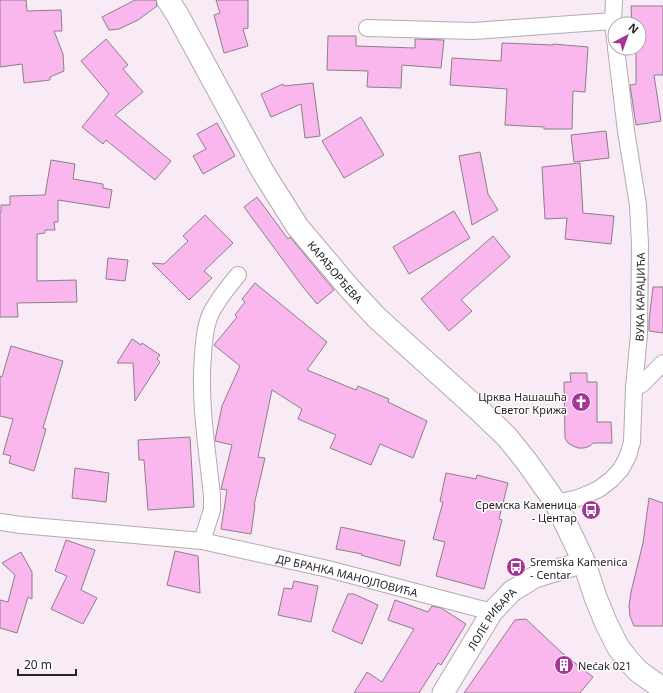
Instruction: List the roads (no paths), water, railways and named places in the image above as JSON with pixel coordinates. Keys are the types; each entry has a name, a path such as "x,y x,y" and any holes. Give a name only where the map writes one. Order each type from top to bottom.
{"main road":[{"name":"КАРАЂОРЂЕВА","path":"168,0 262,172 297,226 350,289 377,318 507,437 531,467 556,503 576,543 603,616 618,647 638,671 663,689"}],"street":[{"path":"614,0 614,16"},
{"path":"367,28 473,31 607,21"},
{"name":"ВУКА КАРАЏИЋА","path":"556,503 588,494 612,479 621,469 628,456 632,442 634,388 639,334 640,232 638,205 626,131 617,56"},
{"path":"202,541 212,510 212,495 202,401 201,372 203,346 211,313 238,275"},
{"path":"634,388 646,381 663,363"},
{"name":"ДР БРАНКА МАНОЈЛОВИЋА","path":"0,522 202,541 328,569 492,612"},
{"name":"ЛОЛЕ РИБАРА","path":"443,693 492,612 512,591 535,577 584,562"}],"place":[{"name":"Црква Нашашћа Светог Крижа","path":"581,402"},
{"name":"Сремска Каменица - Центар","path":"591,510"},
{"name":"Sremska Kamenica - Centar","path":"516,567"},
{"name":"Nećak 021","path":"564,665"}]}
